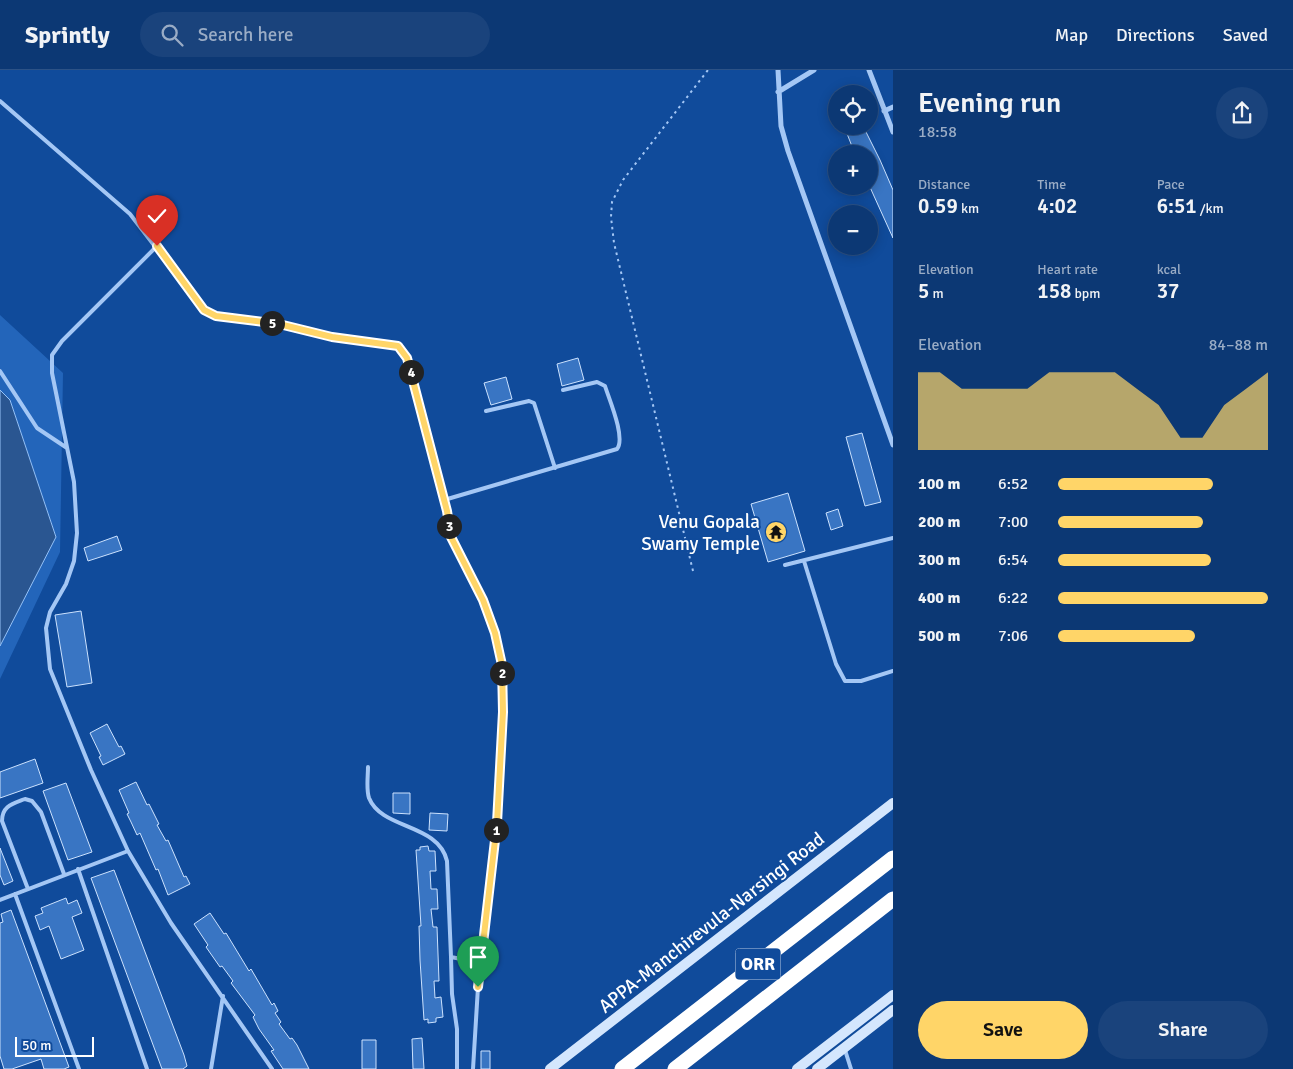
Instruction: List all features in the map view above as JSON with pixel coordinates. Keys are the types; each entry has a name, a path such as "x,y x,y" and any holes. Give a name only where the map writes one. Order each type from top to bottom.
{"highway":[{"name":"ORR","path":"622,1069 893,858"},
{"name":"ORR","path":"675,1069 893,899"}],"main road":[{"name":"APPA-Manchirevula-Narsingi Road","path":"550,1069 893,803"},
{"path":"797,1069 893,994"},
{"path":"817,1069 893,1010"}],"street":[{"path":"778,70 781,126 788,151 893,444"},
{"path":"778,92 814,70"},
{"path":"869,70 893,132"},
{"path":"884,110 893,107"}],"lane":[{"path":"0,101 130,214 157,246 204,310 216,316 279,324 332,337 398,346 407,358 444,500 451,537 483,600 495,633 502,665 503,712 497,823 480,963 473,1069"},
{"path":"157,246 62,341 52,355 54,394 74,482 77,533 71,569 66,584 50,612 46,628 46,646 57,690 128,850 171,923 272,1069"},
{"path":"0,371 37,428 67,448"},
{"path":"444,500 617,449 621,440 605,386 597,382 563,390"},
{"path":"486,411 529,402 534,403 555,468"},
{"path":"785,565 893,538"},
{"path":"804,561 836,664 846,681 862,681 893,671"},
{"path":"368,767 368,792 370,800 382,813 436,841 445,852 447,861 452,994 457,1029 457,1069"},
{"path":"28,889 2,821 2,814 9,805 25,799 37,806 64,874"},
{"path":"0,900 128,850"},
{"path":"78,869 147,1069"},
{"path":"15,894 79,1069"},
{"path":"451,957 480,963"},
{"path":"211,1069 223,996"},
{"path":"845,1048 851,1069"}],"path":[{"path":"693,571 614,243 611,217 612,202 623,180 708,70"}],"shaded area":[{"path":"0,315 63,373 60,552 0,679 0,646 56,536 10,400 0,390"},
{"path":"0,390 10,400 56,537 0,646"}],"building":[{"path":"848,135 868,135 872,145 851,145"},
{"path":"878,156 893,190 893,238 874,195 878,195"},
{"path":"578,358 584,380 562,386 557,364"},
{"path":"506,377 512,399 491,405 484,383"},
{"path":"862,433 881,502 865,506 846,437"},
{"path":"788,493 805,551 768,562 751,504"},
{"path":"838,509 843,526 831,530 826,513"},
{"path":"117,536 122,550 88,561 84,548"},
{"path":"81,611 92,683 67,687 55,615"},
{"path":"107,724 119,747 121,746 125,754 103,765 99,757 101,756 90,733"},
{"path":"35,759 43,783 0,798 0,772"},
{"path":"136,782 159,824 157,825 166,841 168,840 184,877 186,876 190,884 168,895 158,869 156,870 140,833 137,835 127,814 129,813 119,790"},
{"path":"66,783 92,852 68,860 43,791"},
{"path":"393,793 410,793 410,814 393,813"},
{"path":"430,813 448,814 447,831 429,830"},
{"path":"428,846 429,851 435,851 436,871 430,871 431,889 437,889 438,909 431,909 433,927 437,927 439,981 434,981 435,998 441,997 443,1017 436,1018 436,1022 428,1023 428,1019 424,1020 416,850 420,850 420,847"},
{"path":"0,848 13,881 4,885 0,875"},
{"path":"114,870 184,1055 187,1066 183,1069 162,1069 91,878"},
{"path":"66,898 68,904 77,900 82,913 72,917 84,950 61,959 49,926 40,930 35,916 43,913 41,908"},
{"path":"11,910 69,1067 64,1069 44,1069 41,1059 12,1069 4,1069 0,1056 0,923 3,922 1,914"},
{"path":"210,913 224,934 226,933 249,971 251,969 272,1005 274,1003 278,1011 275,1013 281,1022 279,1024 297,1045 309,1069 283,1069 271,1051 274,1050 259,1029 253,1017 255,1015 231,983 233,981 206,947 208,945 194,924"},
{"path":"422,1038 424,1069 413,1069 412,1039"},
{"path":"362,1040 376,1040 376,1069 362,1069"},
{"path":"481,1051 490,1051 490,1069 481,1069"}],"place":[{"name":"Venu Gopala Swamy Temple","path":"776,532"}],"route":[{"path":"157,246 204,310 216,316 279,324 332,337 398,346 407,358 447,511 451,537 483,600 495,633 502,665 503,712 497,823 478,987"}]}
